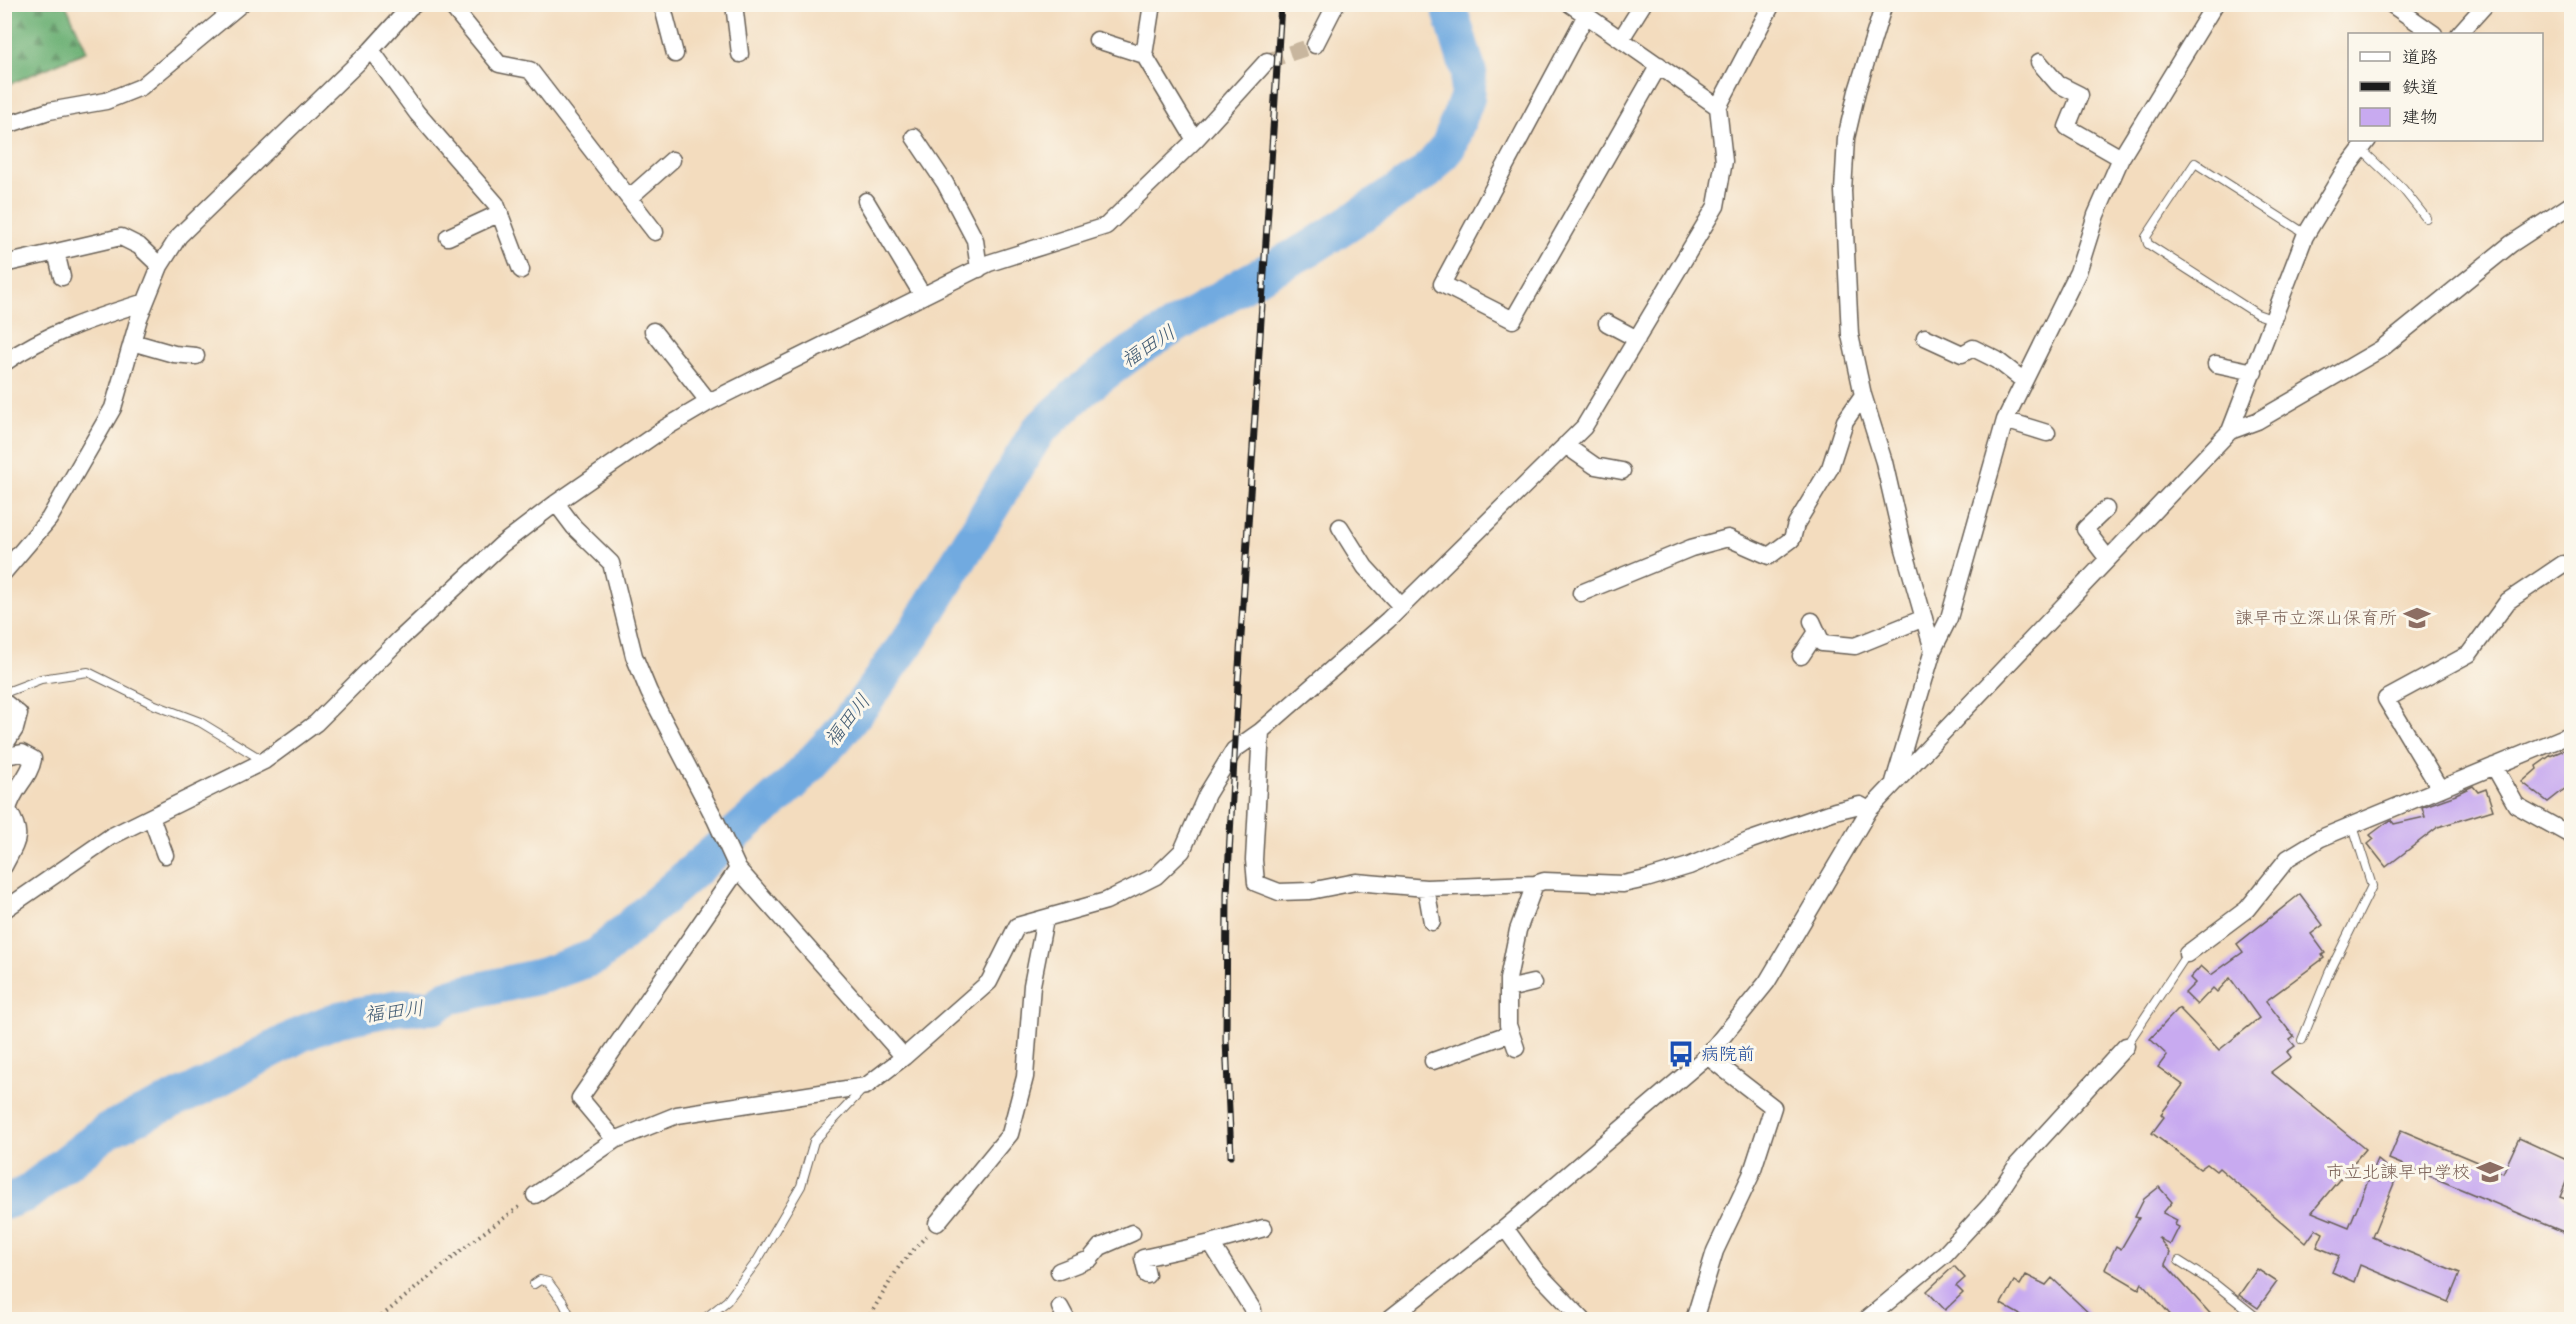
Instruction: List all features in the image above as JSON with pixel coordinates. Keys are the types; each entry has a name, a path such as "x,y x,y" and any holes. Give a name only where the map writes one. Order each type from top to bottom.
{"street":[{"path":"4,126 49,111 106,101 141,87 241,4"},
{"path":"4,572 49,519 113,408 145,302 160,266 179,236 371,50 415,4"},
{"path":"450,4 500,64 530,70 656,232"},
{"path":"662,4 675,54"},
{"path":"734,4 740,54"},
{"path":"1152,4 1144,55 1195,140"},
{"path":"1315,45 1336,4"},
{"path":"1570,4 1718,107"},
{"path":"1621,39 1643,4"},
{"path":"535,1195 615,1140 677,1115 866,1086 904,1057 989,982 1017,926 1106,901 1156,876 1182,850 1207,794 1234,750 1261,731 1402,607 1584,427 1716,206 1724,161 1718,107 1772,4"},
{"path":"1884,4 1857,91 1845,149 1843,191 1850,335 1863,395 1884,462 1904,549 1933,650"},
{"path":"1894,783 1933,650 1949,618 2005,420 2078,273 2096,215 2121,158 2215,4"},
{"path":"2391,4 2433,33"},
{"path":"2460,33 2486,4"},
{"path":"1586,15 1442,284 1513,320 1659,65"},
{"path":"1097,40 1144,55"},
{"path":"371,50 417,113 496,204 521,270"},
{"path":"4,910 110,837 264,761 316,723 400,639 501,545 556,503 665,428 709,402 979,269 1106,226 1195,140 1267,61"},
{"path":"2039,62 2058,84 2080,95 2067,127 2121,158"},
{"path":"914,137 945,183 975,240 979,269"},
{"path":"1388,1320 1504,1228 1707,1056 1767,982 1869,810 2230,431 2306,234 2343,173 2365,144"},
{"path":"629,198 672,160"},
{"path":"866,201 923,296"},
{"path":"2230,431 2257,421 2381,349 2511,244 2571,204"},
{"path":"448,237 500,213"},
{"path":"4,264 121,237 139,246 160,266"},
{"path":"56,252 62,277"},
{"path":"4,363 28,346 102,316 145,302"},
{"path":"1606,322 1637,339"},
{"path":"654,331 709,402"},
{"path":"1925,337 1962,354 1974,348 1997,360 2024,381"},
{"path":"132,342 174,354 196,356"},
{"path":"2216,364 2254,372"},
{"path":"1581,593 1691,549 1728,538 1769,556 1792,539 1796,524 1830,468 1845,421 1863,395"},
{"path":"2005,420 2047,433"},
{"path":"1565,445 1595,466 1622,471"},
{"path":"556,503 574,527 611,563 634,656 649,692 715,819 738,869 904,1057"},
{"path":"2106,508 2085,529 2108,559"},
{"path":"1340,527 1365,567 1402,607"},
{"path":"2440,789 2386,699 2469,654 2508,601 2563,564"},
{"path":"1802,656 1815,627 1822,643 1855,646 1924,618"},
{"path":"4,702 20,714 15,729 4,747 6,756 22,753 33,759 32,768 10,796 8,810 17,825 19,839 4,866"},
{"path":"1261,731 1254,860 1256,883 1279,892 1310,891 1356,882 1426,888 1534,884 1544,881 1623,884 1689,866 1750,840 1835,811 1860,805 1869,810"},
{"path":"2187,954 2247,909 2288,858 2321,838 2571,734"},
{"path":"2494,766 2516,805 2571,836"},
{"path":"151,817 165,855"},
{"path":"615,1140 580,1098 738,869"},
{"path":"1433,1061 1514,1040 1508,1025 1508,989 1518,930 1534,884"},
{"path":"1426,888 1432,922"},
{"path":"937,1223 1010,1134 1025,1077 1032,985 1045,919"},
{"path":"1508,989 1533,982"},
{"path":"1866,1320 1945,1254 1992,1203 2017,1165 2126,1046"},
{"path":"1694,1320 1714,1251 1751,1175 1773,1107 1707,1056"},
{"path":"1143,1258 1211,1243 1264,1228"},
{"path":"1504,1228 1536,1271 1583,1320"},
{"path":"1059,1270 1090,1259 1100,1247 1131,1229 1143,1258 1146,1275"},
{"path":"1211,1243 1252,1316"}],"lane":[{"path":"2365,144 2426,218"},
{"path":"2274,320 2257,314 2217,289 2148,244 2146,237 2195,163 2306,234"},
{"path":"4,693 41,679 88,672 155,705 200,722 264,761"},
{"path":"2302,1040 2329,973 2372,886 2353,826"},
{"path":"2126,1046 2187,954"},
{"path":"703,1320 727,1301 757,1261 801,1186 814,1141 866,1086"},
{"path":"2179,1261 2215,1284 2260,1320"},
{"path":"534,1284 540,1280 548,1282 563,1302 572,1320"}],"path":[{"path":"377,1320 479,1236 535,1195"},
{"path":"867,1320 900,1265 937,1223"}],"green space":[{"path":"5,4 66,5 87,51 5,86"}],"building":[{"path":"2571,747 2571,784 2548,802 2522,782 2537,769 2536,766 2550,756"},
{"path":"2473,786 2478,792 2486,789 2493,810 2438,827 2386,867 2368,844 2374,839 2370,835 2391,820 2394,824 2425,817 2422,807 2456,795"},
{"path":"2300,894 2323,925 2311,934 2325,953 2322,955 2324,958 2266,1001 2294,1037 2290,1040 2295,1046 2287,1052 2291,1057 2271,1072 2365,1149 2312,1212 2349,1227 2377,1159 2397,1176 2372,1237 2460,1273 2448,1302 2360,1265 2354,1282 2332,1272 2339,1256 2317,1247 2323,1233 2316,1229 2306,1243 2219,1168 2216,1171 2207,1164 2200,1169 2152,1133 2164,1117 2161,1114 2183,1085 2158,1067 2167,1055 2150,1039 2179,1008 2219,1050 2259,1018 2230,978 2217,992 2213,988 2197,1005 2185,993 2195,983 2190,978 2201,966 2211,975 2243,952 2237,944"},
{"path":"2401,1130 2503,1173 2519,1138 2571,1162 2571,1170 2560,1197 2571,1201 2571,1235 2389,1159"},
{"path":"2159,1187 2172,1202 2163,1213 2177,1220 2175,1225 2179,1227 2170,1245 2158,1237 2170,1253 2165,1264 2216,1320 2175,1320 2142,1283 2139,1289 2105,1269 2116,1246 2121,1249 2139,1218 2135,1217 2144,1199"},
{"path":"1954,1266 1965,1278 1956,1286 1963,1293 1945,1310 1927,1291"},
{"path":"2257,1269 2277,1282 2258,1308 2239,1295"},
{"path":"2026,1275 2046,1285 2052,1278 2096,1320 2029,1320 2001,1304 2014,1281 2020,1285"}],"waterway":[{"name":"福田川","path":"4,1202 26,1194 108,1130 203,1087 301,1034 339,1019 399,1007 433,1007 448,997 545,975 597,956 793,783 836,737 866,700 916,630 1038,431 1082,390 1131,353 1244,284 1312,247 1427,172 1448,147 1467,98 1469,73 1448,4"}],"tunnel":[{"path":"1267,61 1315,45"}],"railway":[{"path":"1231,1156 1226,1040 1227,893 1281,4"}],"place":[{"name":"諫早市立深山保育所","path":"2417,618"},
{"name":"病院前","path":"1681,1054"},
{"name":"市立北諫早中学校","path":"2490,1172"}]}
